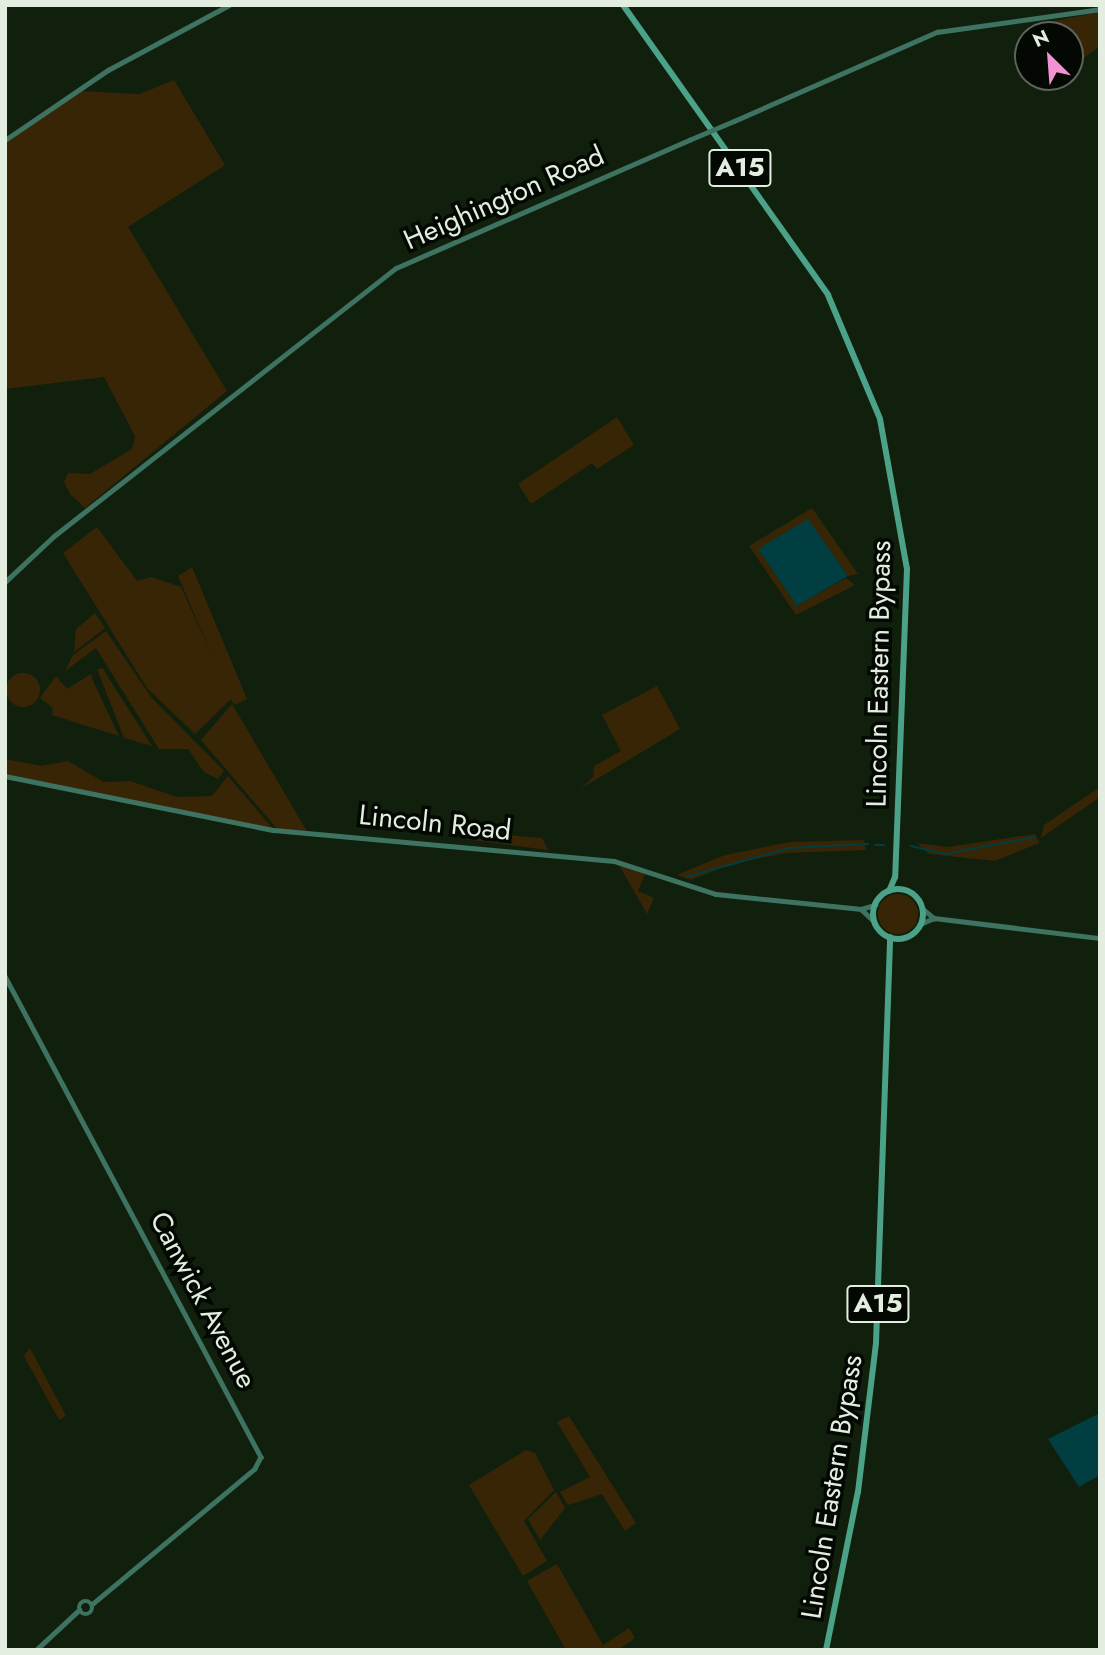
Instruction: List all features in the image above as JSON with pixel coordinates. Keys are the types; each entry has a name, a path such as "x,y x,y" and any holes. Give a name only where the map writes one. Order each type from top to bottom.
{"highway":[{"name":"Lincoln Eastern Bypass","path":"623,5 828,295 880,419 907,569 895,877 889,891"},
{"path":"894,953 905,937 920,924 922,908 902,890 895,877"},
{"path":"889,891 902,890"},
{"name":"A15","path":"875,905 889,891"},
{"path":"875,905 874,921 890,937 905,937"},
{"name":"Lincoln Eastern Bypass","path":"826,1650 869,1425 894,953 890,937"}],"main road":[{"path":"5,140 108,70 229,5"},
{"name":"Heighington Road","path":"5,582 54,536 396,268 936,32 1100,9"},
{"name":"Lincoln Road","path":"5,776 274,830 614,861 716,894 861,909 875,905"},
{"path":"922,908 934,918"},
{"path":"861,909 874,921"},
{"path":"920,924 934,918 1100,938"},
{"name":"Canwick Avenue","path":"5,976 260,1453 255,1469 36,1650"},
{"name":"Canwick Avenue","path":"81,1612 90,1603"}],"shaded area":[{"path":"1100,12 1100,46 1084,58 1084,21 1054,21"},
{"path":"174,80 225,165 128,227 227,391 85,508 70,494 64,482 68,473 90,474 132,449 135,436 104,377 5,389 5,144 78,91 140,94"},
{"path":"617,417 634,445 597,469 592,463 531,504 518,484"},
{"path":"812,508 858,574 848,576 808,520 759,549 797,606 846,578 855,585 796,615 749,546"},
{"path":"97,527 137,581 151,577 181,587 214,660 178,576 192,567 247,699 234,705 231,699 195,734 147,688 63,553"},
{"path":"95,613 105,628 74,652 76,629"},
{"path":"106,631 151,697 224,771 218,779 204,772 188,749 159,749 96,648 65,671 73,655"},
{"path":"103,668 152,746 124,738 97,669"},
{"path":"23,673 35,678 40,690 35,702 23,707 11,702 6,690 11,678"},
{"path":"91,674 119,736 52,715 53,708 40,698 56,676 67,689"},
{"path":"657,686 680,729 580,789 593,777 594,766 621,751 602,715"},
{"path":"232,704 308,833 279,831 201,740"},
{"path":"5,759 42,766 68,761 104,782 130,781 177,797 212,796 228,776 274,830 5,774"},
{"path":"1100,787 1100,797 1041,838 1044,825"},
{"path":"475,832 542,838 548,850 464,839"},
{"path":"1035,834 1039,843 995,861 929,854 917,843 947,847"},
{"path":"864,840 866,850 786,853 730,864 691,880 677,875 725,855 790,842"},
{"path":"619,865 645,874 638,891 654,898 647,914"},
{"path":"898,894 906,895 912,900 917,906 917,922 912,928 906,933 898,934 890,933 884,928 879,922 878,914 879,906 884,900 890,895"},
{"path":"30,1348 66,1416 59,1420 24,1356"},
{"path":"569,1416 636,1523 625,1531 602,1494 568,1505 560,1492 590,1477 557,1422"},
{"path":"526,1450 535,1453 554,1490 524,1521 547,1561 523,1576 469,1485"},
{"path":"556,1492 565,1508 540,1540 528,1519"},
{"path":"557,1564 603,1645 629,1628 635,1638 618,1650 566,1650 527,1581"}],"water":[{"path":"808,519 848,576 797,606 758,549"},
{"path":"1100,1413 1100,1475 1079,1487 1048,1439"}],"waterway":[{"path":"911,846 945,854 1035,837"},
{"path":"686,877 790,848 868,844"},
{"path":"875,845 884,845"}]}
